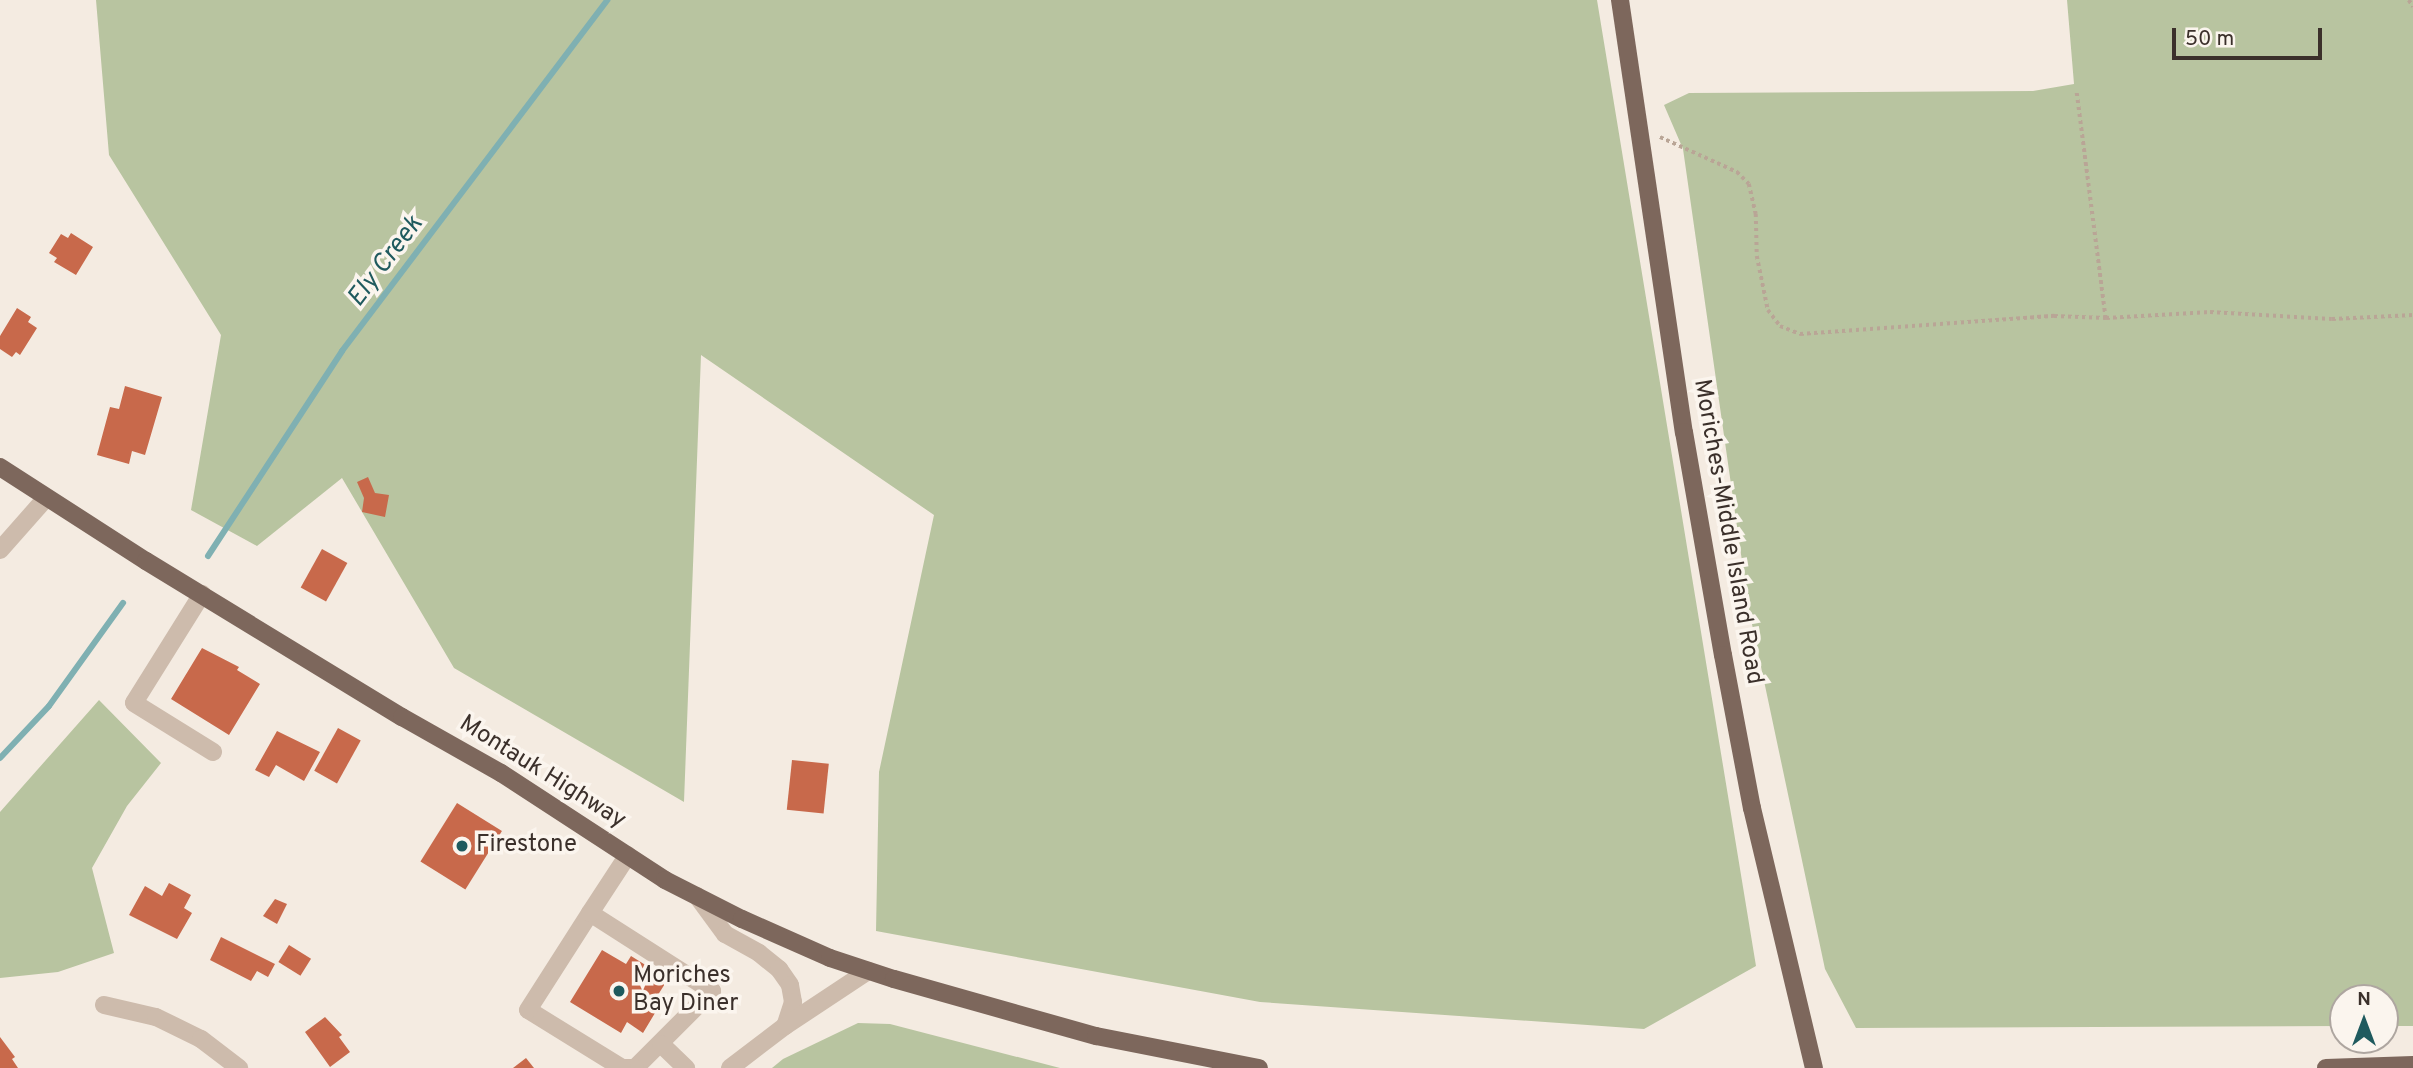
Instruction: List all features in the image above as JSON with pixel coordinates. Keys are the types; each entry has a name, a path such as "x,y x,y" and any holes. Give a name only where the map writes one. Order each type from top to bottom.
{"main road":[{"name":"Moriches-Middle Island Road","path":"1620,0 1684,432 1723,655 1758,832 1814,1068"},
{"name":"Montauk Highway","path":"0,467 402,717 501,773 665,880 830,958 1096,1036"},
{"path":"1096,1036 1186,1068"},
{"path":"1096,1036 1259,1068"},
{"path":"2326,1068 2413,1065"}],"street":[{"path":"0,550 46,498"},
{"path":"202,594 134,704 213,752"},
{"path":"590,913 712,991 635,1068 622,1068 528,1010 590,913 628,855"},
{"path":"697,896 724,934 759,953 779,969 790,985 793,1002 785,1026"},
{"path":"730,1068 785,1026 868,971"},
{"path":"104,1005 156,1017 201,1039 239,1068"},
{"path":"661,1044 686,1068"}],"path":[{"path":"2409,0 2413,7"},
{"path":"2077,93 2106,317"},
{"path":"1655,135 1737,172 1749,184 1756,214 1756,256 1768,310 1780,326 1800,334 1924,327 1970,321 2210,312 2332,318 2413,315"}],"green space":[{"path":"96,0 1597,0 1756,966 1644,1029 1260,1002 876,931 879,772 934,515 701,355 684,802 454,668 342,478 257,546 191,510 221,335 109,155"},
{"path":"2067,0 2413,0 2413,1026 2399,1026 2399,984 2329,984 2329,1026 1856,1028 1825,969 1749,610 1683,149 1664,105 1689,93 2033,91 2074,84"},
{"path":"99,700 161,763 127,806 92,868 114,953 58,972 0,978 0,812"},
{"path":"858,1023 890,1024 1060,1068 772,1068 783,1059"}],"building":[{"path":"71,233 93,247 76,275 54,262 57,258 49,253 61,234 68,238"},
{"path":"17,308 31,317 28,322 37,328 20,355 16,352 12,357 0,349 0,336"},
{"path":"125,386 162,397 145,455 132,451 129,464 97,455 110,407 119,409"},
{"path":"368,477 375,493 389,495 385,517 362,512 364,498 357,482"},
{"path":"322,549 347,563 326,602 301,587"},
{"path":"202,648 239,667 237,670 260,684 229,735 171,699"},
{"path":"338,728 361,741 337,783 314,771"},
{"path":"277,731 320,752 304,781 276,765 269,777 255,770"},
{"path":"792,760 829,764 824,814 787,810"},
{"name":"Firestone","path":"457,803 502,831 465,890 420,862"},
{"path":"169,883 191,895 184,908 192,913 177,939 129,915 145,886 162,896"},
{"path":"275,899 287,904 277,924 263,916"},
{"path":"221,937 275,964 268,977 257,971 251,981 210,960"},
{"path":"289,945 311,959 300,976 278,962"},
{"name":"Moriches Bay Diner","path":"602,950 626,964 631,956 668,979 649,1009 655,1013 643,1033 627,1022 621,1033 570,1002"},
{"path":"325,1017 342,1035 339,1037 350,1052 330,1067 305,1032"},
{"path":"0,1037 15,1057 12,1059 18,1068 0,1068"},
{"path":"526,1058 534,1068 513,1068"}],"waterway":[{"name":"Ely Creek","path":"208,556 342,351 607,0"},
{"name":"Ely Creek","path":"0,758 49,706 123,603"}],"place":[{"name":"Firestone","path":"462,846"},
{"name":"Moriches Bay Diner","path":"619,991"}]}
